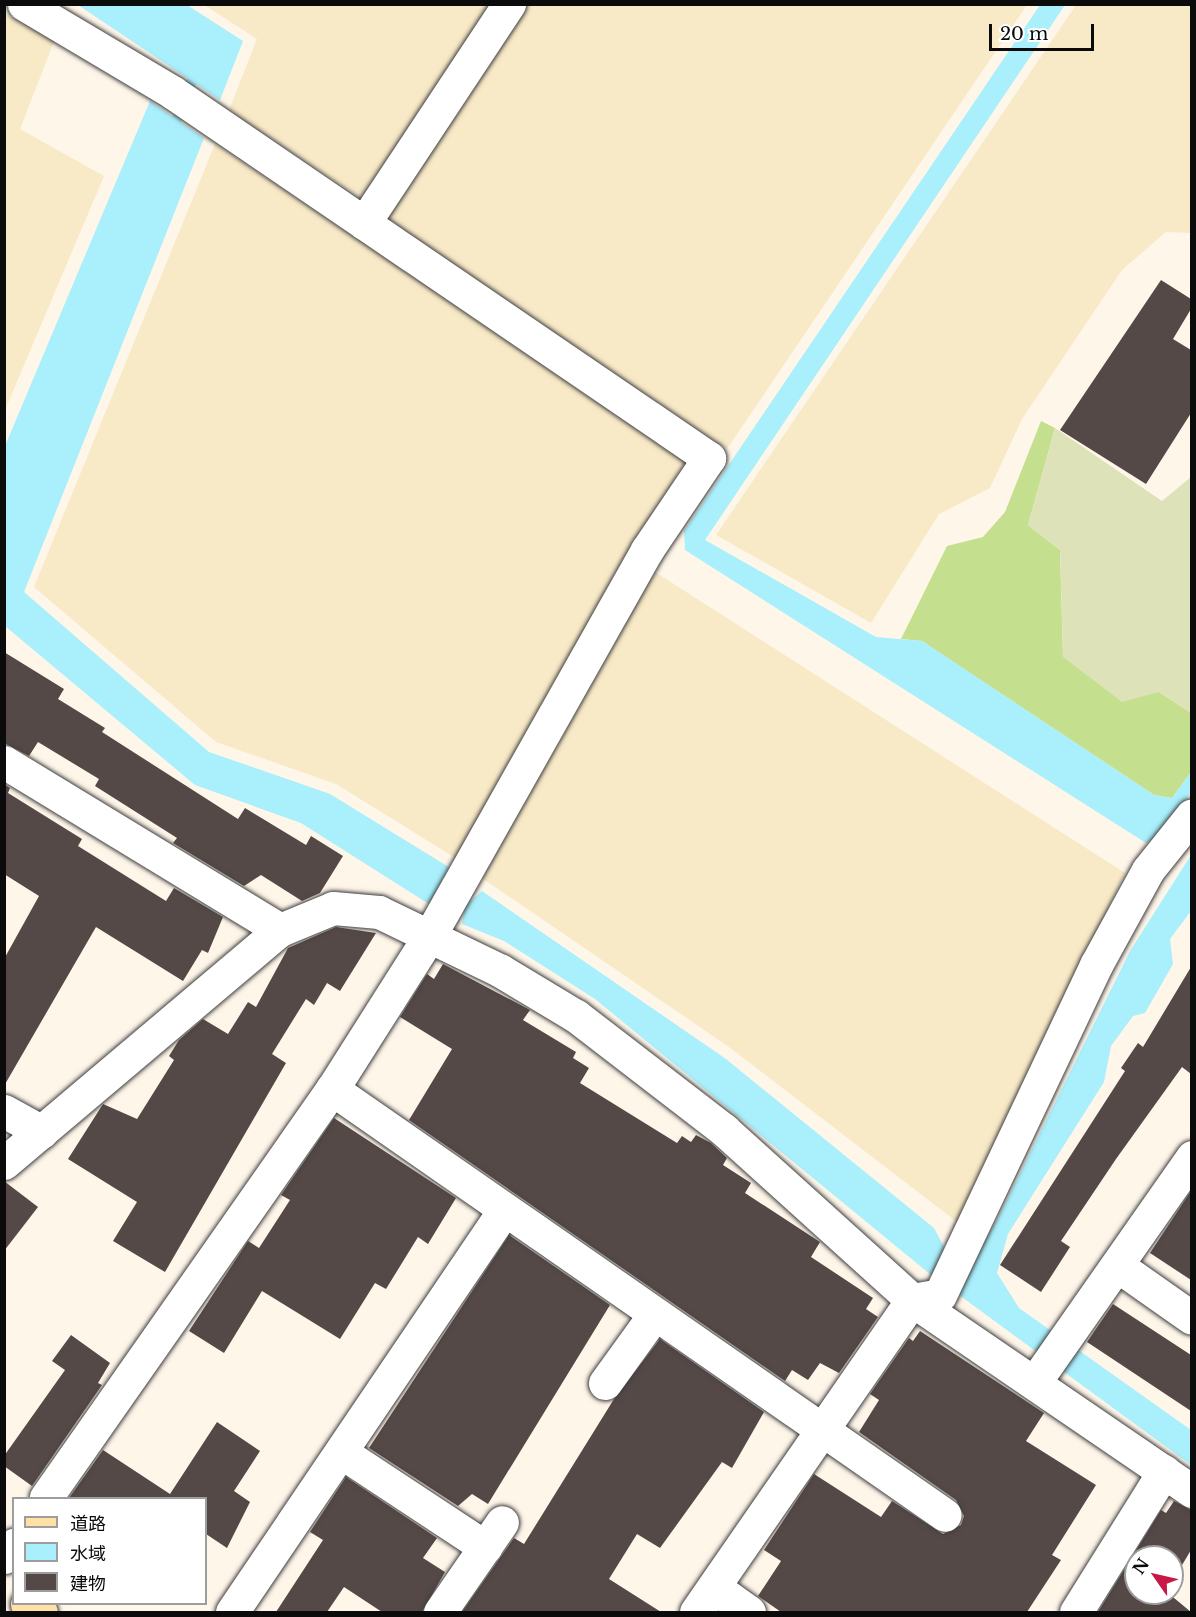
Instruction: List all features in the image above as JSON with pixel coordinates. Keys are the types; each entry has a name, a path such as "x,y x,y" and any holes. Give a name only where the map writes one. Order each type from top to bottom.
{"street":[{"path":"24,4 183,100 709,458 647,550 464,877 332,1089 47,1497"},
{"path":"364,223 509,4"},
{"path":"4,762 280,930"},
{"path":"749,1612 705,1600 822,1431 926,1297 959,1262 1096,965 1148,870 1186,824"},
{"path":"4,1163 280,930 333,908 379,912 435,926 501,971 576,1016 724,1130 926,1297 1039,1377 1191,1491"},
{"path":"332,1089 503,1211 945,1515"},
{"path":"4,1111 42,1132"},
{"path":"1039,1377 1073,1332 1190,1162"},
{"path":"232,1612 503,1211"},
{"path":"1118,1266 1191,1318"},
{"path":"605,1383 654,1315"},
{"path":"341,1452 493,1534 440,1612"},
{"path":"1076,1612 1164,1471"}],"shaded area":[{"path":"204,5 492,5 361,198 229,110 257,39"},
{"path":"529,5 1027,5 727,449 385,218"},
{"path":"1076,5 1191,5 1191,233 1166,232 1122,270 1022,419 990,488 939,514 871,623 716,535"},
{"path":"5,14 55,39 20,129 104,176 5,410"},
{"path":"215,144 687,460 630,548 457,859 336,784 216,742 34,587"},
{"path":"655,572 1125,873 957,1222 729,1047 482,878"}],"green space":[{"path":"1041,421 1055,428 1028,525 1060,550 1063,657 1159,692 1191,713 1191,772 1172,798 1154,795 922,641 901,639 947,546 983,537 1005,512"},
{"path":"1055,428 1162,501 1191,477 1191,713 1159,692 1122,702 1063,657 1060,550 1028,525"}],"water":[{"path":"78,5 187,5 243,41 220,100"},
{"path":"1040,5 1065,5 705,540 876,637 922,641 1154,795 1172,798 1191,772 1191,792 1167,830 1146,843 685,550 684,531"},
{"path":"150,101 204,138 24,592 209,752 330,794 452,869 432,906 301,823 195,785 5,626 5,446"},
{"path":"1191,855 1191,911 1170,939 1173,964 1145,1013 1133,1016 1111,1046 1104,1082 1008,1234 997,1273 1019,1308 1191,1430 1191,1465 955,1292 997,1220 1130,951"},
{"path":"482,891 726,1059 934,1228 949,1256 936,1279 595,999 504,941 462,924 465,906"}],"building":[{"path":"1161,280 1191,299 1191,309 1173,339 1191,350 1191,413 1146,484 1060,430"},
{"path":"4,652 64,689 58,699 105,728 102,732 238,819 245,808 306,845 311,836 343,856 320,893 302,901 261,875 244,886 173,843 177,838 95,786 99,779 38,742 29,756 4,743"},
{"path":"4,784 10,788 8,793 82,839 78,846 166,901 174,888 223,917 208,953 202,950 183,981 96,927 4,1086 4,959 39,896 4,874"},
{"path":"336,927 376,933 340,991 327,983 314,1005 306,999 272,1054 286,1063 165,1272 113,1241 137,1202 68,1159 103,1104 137,1119 174,1060 169,1056 179,1040 203,1019 228,1034 248,1002 256,1007 288,948"},
{"path":"443,964 530,1010 523,1020 576,1052 573,1058 589,1068 580,1083 677,1143 682,1136 691,1142 696,1135 711,1143 727,1158 723,1165 751,1183 745,1193 820,1242 811,1257 873,1298 866,1309 878,1317 839,1373 820,1363 808,1380 792,1370 785,1381 409,1120 452,1049 400,1017 427,974 434,979"},
{"path":"1191,967 1191,1074 1182,1067 1116,1159 1061,1241 1070,1247 1041,1292 1000,1265 1125,1071 1121,1068 1138,1043 1143,1047"},
{"path":"334,1118 456,1198 428,1244 418,1237 386,1289 375,1283 340,1339 262,1291 224,1353 189,1331 248,1241 259,1248 290,1200 281,1195"},
{"path":"4,1181 38,1207 4,1251"},
{"path":"1191,1191 1191,1280 1150,1253"},
{"path":"509,1235 610,1305 488,1504 472,1494 458,1506 369,1448"},
{"path":"1113,1304 1191,1355 1191,1411 1087,1342"},
{"path":"920,1331 1044,1413 1026,1441 1096,1485 1052,1555 1061,1560 1027,1612 781,1612 758,1596 781,1561 764,1550 814,1474 881,1517 892,1501 943,1534 961,1525 964,1516 956,1500 859,1432 879,1400 870,1394 909,1338 913,1341"},
{"path":"71,1335 110,1363 98,1383 102,1385 32,1486 4,1466 4,1456 65,1370 52,1361"},
{"path":"660,1339 764,1412 732,1468 722,1462 660,1548 637,1534 609,1579 661,1612 462,1612 514,1538 524,1544 614,1399"},
{"path":"217,1422 260,1451 234,1491 250,1502 227,1548 207,1535 207,1497 70,1497 103,1450 170,1494"},
{"path":"346,1477 437,1538 423,1558 445,1572 422,1612 382,1612 344,1587 327,1612 276,1612 323,1540 310,1532"},
{"path":"1174,1501 1191,1510 1191,1550 1184,1562 1184,1545 1139,1545 1161,1510 1166,1513"},
{"path":"1124,1570 1124,1605 1183,1605 1191,1612 1098,1612"}],"waterway":[{"path":"172,131 197,68"}]}
